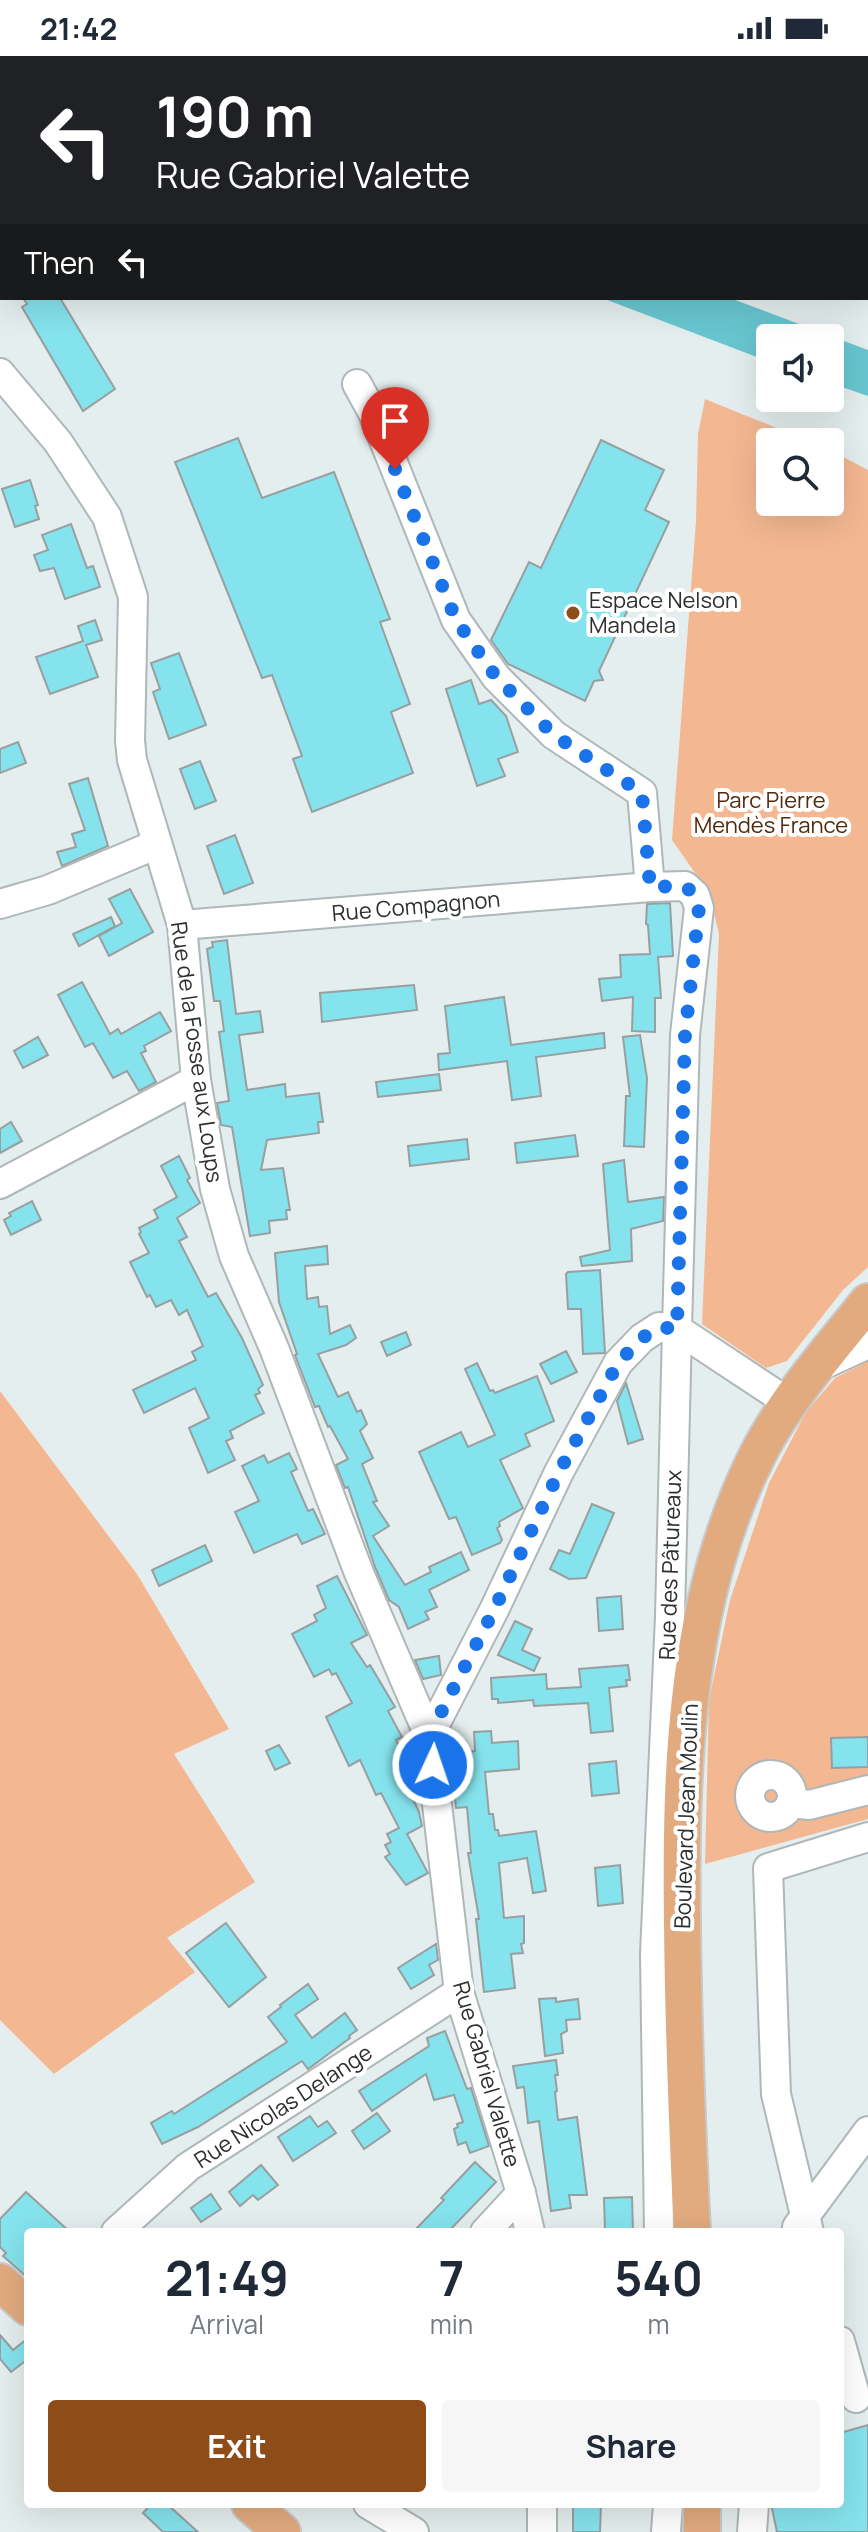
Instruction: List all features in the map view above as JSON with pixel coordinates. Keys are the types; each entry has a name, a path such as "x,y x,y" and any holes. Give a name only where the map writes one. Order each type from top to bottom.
{"main road":[{"name":"Boulevard Jean Moulin","path":"692,2228 682,1997 681,1862 685,1738 705,1610 726,1532 758,1453 789,1403 868,1302"},
{"path":"0,2282 24,2303"},
{"path":"255,2508 282,2532"},
{"path":"702,2508 702,2532"}],"street":[{"name":"Rue de la Fosse aux Loups","path":"0,373 58,442 107,517 133,597 132,760 182,925 196,1080 215,1189 234,1256 274,1348 359,1573 429,1736"},
{"path":"357,384 373,413 456,620 496,677 554,735 642,793 650,887 685,886 695,895 699,908 685,1035 677,1329"},
{"path":"0,904 48,890 157,844"},
{"name":"Rue Compagnon","path":"182,925 650,887"},
{"path":"0,1184 196,1080"},
{"path":"429,1736 494,1610 559,1472 618,1363 642,1338 659,1327 677,1329 789,1403"},
{"name":"Rue des Pâtureaux","path":"659,2228 655,1954 670,1616 677,1329"},
{"path":"814,1369 868,1344"},
{"name":"Rue Gabriel Valette","path":"429,1736 459,1992 529,2228"},
{"path":"791,1803 809,1805 868,1790"},
{"path":"803,2227 776,2094 768,1868 868,1837"},
{"name":"Rue Nicolas Delange","path":"120,2228 188,2167 459,1992"},
{"path":"803,2227 868,2131"},
{"path":"489,2228 521,2193"},
{"path":"844,2355 856,2398"},
{"path":"375,2508 414,2532"},
{"path":"542,2508 542,2532"},
{"path":"666,2532 668,2508"},
{"path":"752,2532 754,2508"}],"green space":[{"name":"Parc Pierre Mendès France","path":"705,399 776,428 756,428 756,516 844,516 844,457 868,470 868,1267 843,1290 787,1361 766,1368 702,1324 719,934 709,893 672,840 696,521 698,434"},
{"path":"868,1361 868,1819 705,1864 709,1700 730,1600 769,1483 806,1412 835,1378"},
{"path":"0,1391 137,1574 229,1729 174,1754 255,1882 167,1938 195,1972 54,2074 0,2020"}],"water":[{"path":"607,300 735,300 799,324 756,324 756,357"},
{"path":"844,341 868,350 868,396 844,388"}],"building":[{"path":"24,300 61,300 115,389 83,411 22,307 27,304"},
{"path":"238,438 262,498 334,472 390,619 380,622 410,704 391,712 413,773 312,812 293,759 302,756 272,675 262,678 175,462"},
{"name":"Espace Nelson Mandela","path":"601,440 664,470 645,510 669,522 599,671 603,680 594,681 585,701 508,664 491,640 529,562 541,568"},
{"path":"30,480 39,519 15,527 2,489"},
{"path":"71,524 87,568 93,566 100,587 65,599 54,568 40,571 34,555 48,550 42,535"},
{"path":"95,620 102,640 86,645 98,677 50,694 36,657 83,641 78,626"},
{"path":"179,653 206,725 169,739 153,692 160,689 151,663"},
{"path":"471,680 479,704 491,700 506,716 518,752 498,759 505,776 477,786 446,689"},
{"path":"18,742 26,763 0,773 0,749"},
{"path":"200,761 216,801 195,809 180,769"},
{"path":"88,778 108,846 62,866 57,852 76,847 72,834 85,830 69,784"},
{"path":"235,835 253,883 224,894 207,846"},
{"path":"130,889 153,932 109,956 99,936 122,923 109,899"},
{"path":"670,903 673,956 658,957 661,998 655,998 655,1032 632,1031 633,997 602,1001 599,979 621,977 620,955 650,954 647,904"},
{"path":"111,917 115,926 79,946 73,934"},
{"path":"227,940 236,1014 260,1011 263,1032 239,1035 247,1090 285,1084 286,1097 319,1093 323,1122 318,1122 319,1133 267,1140 261,1170 283,1168 290,1210 286,1210 287,1219 269,1221 270,1233 250,1236 232,1127 221,1125 217,1103 229,1101 219,1032 224,1031 220,1001 214,1001 207,949 213,947 212,942"},
{"path":"82,982 110,1034 118,1029 121,1034 160,1012 171,1031 144,1046 146,1051 141,1053 156,1082 139,1091 127,1071 113,1078 93,1043 85,1047 58,995"},
{"path":"414,985 417,1010 322,1022 320,993"},
{"path":"504,997 511,1045 604,1033 605,1048 536,1057 541,1096 512,1100 507,1061 439,1070 438,1054 450,1053 445,1006"},
{"path":"640,1035 647,1078 644,1147 624,1146 626,1096 630,1096 623,1037"},
{"path":"38,1037 48,1055 23,1068 14,1051"},
{"path":"439,1074 441,1090 378,1097 376,1082"},
{"path":"11,1122 22,1141 0,1153 0,1129"},
{"path":"575,1135 578,1156 517,1163 515,1143"},
{"path":"467,1139 469,1159 410,1166 408,1146"},
{"path":"179,1156 190,1178 187,1180 200,1203 177,1218 187,1237 179,1241 208,1297 216,1293 242,1338 263,1385 258,1389 260,1393 255,1395 264,1413 230,1431 233,1438 226,1441 235,1460 208,1473 189,1428 209,1418 195,1388 144,1413 133,1390 196,1360 192,1352 203,1346 187,1310 179,1315 171,1300 156,1307 150,1295 147,1297 130,1262 149,1253 139,1228 158,1218 154,1210 177,1197 161,1166"},
{"path":"624,1160 628,1202 664,1197 663,1221 631,1229 632,1261 582,1266 580,1257 610,1250 603,1164"},
{"path":"32,1201 41,1220 11,1235 4,1220 11,1216 9,1213"},
{"path":"327,1246 328,1264 305,1266 307,1299 318,1297 319,1307 327,1306 330,1334 350,1325 356,1338 346,1345 318,1354 338,1397 348,1392 357,1412 361,1410 367,1424 360,1431 373,1458 362,1464 377,1501 373,1502 389,1526 373,1536 405,1585 431,1572 429,1567 461,1552 469,1570 429,1590 437,1607 425,1612 429,1619 408,1629 399,1607 389,1600 375,1567 348,1487 345,1488 336,1465 348,1459 319,1406 315,1407 279,1302 275,1253"},
{"path":"600,1270 605,1353 583,1354 581,1309 568,1309 566,1274"},
{"path":"406,1332 411,1345 387,1356 381,1342"},
{"path":"566,1351 577,1372 551,1384 540,1364"},
{"path":"477,1363 490,1391 495,1393 537,1376 554,1421 525,1434 530,1446 500,1460 523,1508 499,1522 500,1543 472,1555 456,1517 449,1519 419,1452 461,1432 468,1447 495,1435 465,1369"},
{"path":"626,1383 643,1439 628,1444 617,1401"},
{"path":"289,1453 297,1469 291,1472 308,1511 313,1509 325,1534 302,1544 297,1534 254,1553 235,1512 259,1501 242,1466 264,1455 268,1463"},
{"path":"592,1504 614,1513 586,1578 569,1579 550,1569 559,1550 570,1554"},
{"path":"205,1545 212,1561 159,1586 152,1570"},
{"path":"337,1576 367,1635 351,1643 367,1667 370,1665 395,1707 388,1711 402,1737 396,1740 411,1769 405,1772 414,1788 409,1790 422,1826 407,1834 428,1873 406,1885 385,1857 390,1854 385,1845 391,1842 387,1834 399,1828 381,1793 376,1795 360,1760 349,1766 326,1717 352,1703 336,1673 332,1675 329,1669 314,1677 292,1634 317,1621 314,1615 326,1608 317,1586"},
{"path":"621,1596 623,1629 599,1631 597,1598"},
{"path":"515,1621 532,1629 522,1650 540,1658 534,1671 498,1655"},
{"path":"439,1656 441,1675 423,1679 415,1660"},
{"path":"628,1665 630,1680 626,1680 627,1686 609,1688 613,1731 591,1733 588,1703 534,1706 533,1700 498,1703 498,1699 492,1699 491,1678 546,1674 547,1689 581,1687 579,1669"},
{"path":"491,1731 492,1743 518,1741 519,1769 485,1772 489,1814 493,1814 499,1836 536,1831 546,1891 533,1893 527,1858 499,1863 504,1918 524,1916 523,1953 511,1954 515,1988 484,1992 476,1919 479,1919 468,1853 471,1853 467,1807 456,1808 453,1779 466,1778 464,1752 475,1751 474,1732"},
{"path":"868,1737 868,1767 832,1768 831,1738"},
{"path":"279,1745 290,1763 275,1770 266,1751"},
{"path":"616,1761 619,1793 592,1796 589,1764"},
{"path":"620,1865 623,1903 598,1906 595,1868"},
{"path":"226,1923 266,1977 229,2007 186,1953"},
{"path":"436,1944 438,1960 429,1965 434,1975 411,1989 398,1968"},
{"path":"308,1984 318,1999 295,2015 312,2038 345,2013 357,2030 350,2038 308,2069 302,2061 198,2127 162,2144 151,2123 172,2111 174,2114 287,2042 268,2017"},
{"path":"556,1998 556,2002 578,1999 580,2019 566,2020 567,2031 561,2034 563,2053 545,2056 539,1999"},
{"path":"445,2031 467,2089 471,2088 489,2146 470,2153 466,2142 458,2145 454,2129 463,2122 454,2095 434,2100 426,2074 372,2111 359,2091 429,2046 427,2038"},
{"path":"556,2060 558,2120 577,2117 587,2195 569,2195 571,2208 551,2211 539,2121 528,2123 524,2087 517,2088 513,2066"},
{"path":"377,2113 390,2131 364,2149 352,2131"},
{"path":"310,2116 318,2127 327,2121 336,2133 293,2161 278,2137"},
{"path":"475,2162 496,2182 452,2228 417,2228 444,2200 441,2198"},
{"path":"261,2165 278,2185 258,2200 253,2195 240,2206 229,2192"},
{"path":"26,2192 66,2228 24,2228 24,2274 3,2256 6,2253 0,2247 0,2219"},
{"path":"211,2194 221,2209 201,2222 191,2208"},
{"path":"632,2197 633,2228 605,2228 604,2198"},
{"path":"0,2335 13,2350 24,2341 24,2362 11,2372 0,2359"},
{"path":"868,2425 868,2532 777,2532 772,2508 844,2508 844,2432"},
{"path":"147,2508 171,2508 198,2532 163,2532 143,2513"},
{"path":"573,2508 601,2508 600,2532 573,2532"}],"place":[{"name":"Espace Nelson Mandela","path":"573,613"}],"route":[{"path":"395,469 456,620 496,677 554,735 642,793 650,887 685,886 695,895 699,908 685,1035 677,1329 659,1327 642,1338 618,1363 559,1472 494,1610 429,1736 433,1765"}]}
